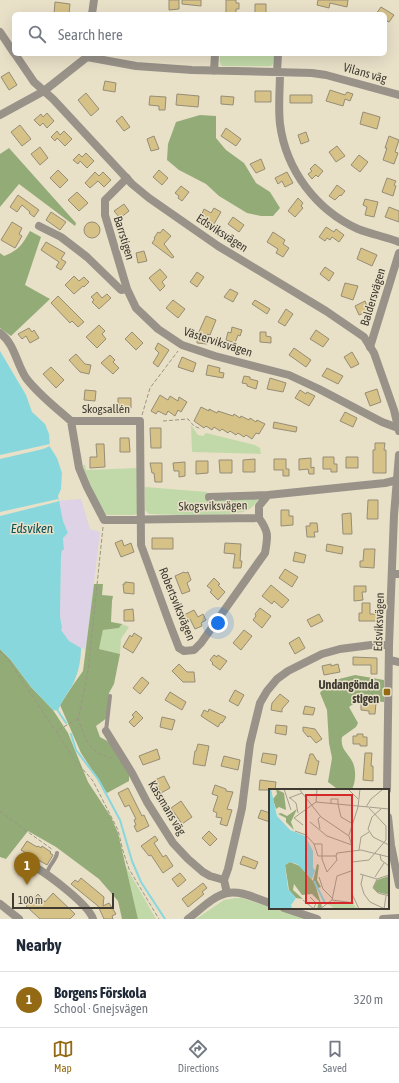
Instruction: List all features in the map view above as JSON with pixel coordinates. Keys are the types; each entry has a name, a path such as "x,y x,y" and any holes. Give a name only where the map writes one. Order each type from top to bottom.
{"street":[{"path":"92,12 94,0"},
{"name":"Edsviksvägen","path":"0,32 12,50"},
{"name":"Edsviksvägen","path":"16,56 34,82 127,178 149,198 218,246 286,285 364,338 374,353 399,429"},
{"path":"0,115 44,91 88,56"},
{"name":"Vilans väg","path":"88,56 136,66 214,71 312,73 326,75 399,95"},
{"path":"214,71 215,56"},
{"path":"278,56 280,124 286,150 303,184 318,203 333,215 358,229 399,242"},
{"name":"Barrstigen","path":"127,178 105,200 104,207 127,289"},
{"path":"39,226 61,237 87,257 121,290 127,289"},
{"name":"Baldersvägen","path":"370,347 399,254"},
{"name":"Västerviksvägen","path":"127,289 136,308 158,329 182,345 215,356 289,375 382,422 399,429"},
{"path":"0,333 6,337 12,346 25,376 40,395 71,421 79,468 104,520"},
{"name":"Skogsallén","path":"71,421 140,421"},
{"name":"Robertsviksvägen","path":"140,421 142,519 141,545 169,622 180,648 184,652 194,650 201,643 265,553 267,529 259,518"},
{"name":"Edsviksvägen","path":"387,789 390,660 389,645 396,574 394,515 399,455"},
{"name":"Skogsviksvägen","path":"209,498 268,495 386,483 398,480"},
{"name":"Skogsviksvägen","path":"104,520 259,518 259,506 268,495"},
{"path":"227,893 224,880 242,808 250,744 260,703 267,691 277,679 288,671 322,654 340,648 389,645"},
{"path":"390,660 399,662"},
{"name":"Kassmans väg","path":"106,731 122,755 147,802 173,843 203,872 210,876 224,880"},
{"path":"389,826 399,884"},
{"path":"35,867 47,874 88,909 93,919"},
{"path":"188,919 211,901 227,893 244,894 269,903"},
{"path":"0,904 19,919"},
{"path":"287,909 317,919"},
{"path":"383,919 399,918"}],"lane":[{"path":"106,731 110,696"},
{"path":"47,874 48,869 56,858 57,853"}],"path":[{"path":"140,421 150,388 182,345"},
{"path":"162,421 188,419 194,426 201,429"},
{"path":"104,520 88,672 78,719 86,740 96,752 109,758 122,755"},
{"path":"0,651 7,658 74,759 93,781 118,830 128,869 159,919"},
{"path":"56,730 78,719"},
{"path":"0,811 57,853"}],"shaded area":[{"path":"81,499 90,529 100,532 86,649 81,648 69,641 61,630 60,616 61,556 62,550 64,550 63,538 68,533 58,501"}],"green space":[{"path":"220,56 275,56 271,66 222,66"},
{"path":"200,115 216,116 216,138 226,150 244,163 256,183 270,192 280,208 273,216 261,216 247,213 219,196 206,184 179,170 167,160 168,144 176,122"},
{"path":"9,148 76,223 75,226 19,184 0,207 0,154"},
{"path":"30,231 41,237 25,285 50,299 11,336 0,328 0,253 4,256 13,252 22,243"},
{"path":"191,425 198,435 203,436 206,433 255,445 260,448 261,454 192,452"},
{"path":"83,465 85,465 86,470 138,468 138,514 107,515 103,513"},
{"path":"145,487 207,492 208,500 259,499 249,509 230,514 149,514 145,510"},
{"path":"94,584 103,584 102,595 113,596 111,622 122,624 119,628 103,630 99,649 120,654 114,684 109,693 107,718 96,726 100,737 111,743 129,774 129,781 107,793 81,753 60,705 83,671"},
{"path":"122,624 129,627 121,639 120,654 99,649 103,630 119,628"},
{"path":"0,649 10,659 31,687 53,710 68,733 88,782 111,817 118,833 138,919 122,919 118,901 99,879 56,847 28,831 6,859 0,857"},
{"path":"355,675 384,680 384,702 359,700 349,707 358,723 356,727 342,737 342,745 354,766 355,780 352,789 336,788 328,782 332,758 329,743 327,710 320,693 331,683"},
{"path":"125,865 156,919 138,919"},
{"path":"242,898 269,907 269,909 276,909 307,919 196,919 224,900"}],"water":[{"name":"Edsviken","path":"0,351 26,395 32,412 45,424 49,434 50,447 57,458 62,473 61,489 58,496 63,521 68,533 63,538 64,550 62,550 61,556 61,630 69,641 81,648 80,663 76,677 58,711 53,710 31,687 10,659 0,649"}],"pier":[{"path":"50,444 50,446 43,449 0,459 0,455"},
{"path":"58,499 59,501 0,516 0,512"}],"building":[{"path":"169,0 179,0 179,9 169,10"},
{"path":"182,0 201,0 201,6 182,4"},
{"path":"226,0 236,0 236,3 239,3 239,9 236,9 236,12 226,12"},
{"path":"318,0 348,0 347,7 330,3 329,8 317,5"},
{"path":"55,2 70,4 69,12 54,12"},
{"path":"255,4 266,4 266,12 255,12"},
{"path":"381,7 394,15 389,22 387,21 387,12 377,12"},
{"path":"9,72 17,85 9,90 1,77"},
{"path":"105,81 116,83 115,92 103,90"},
{"path":"330,90 345,95 347,92 353,94 350,101 345,99 343,106 326,101"},
{"path":"255,91 271,91 271,102 255,102"},
{"path":"86,93 99,109 91,116 78,100"},
{"path":"177,94 199,96 198,107 176,105"},
{"path":"290,95 312,95 312,103 290,103"},
{"path":"150,96 166,97 165,110 159,110 159,106 149,105"},
{"path":"221,96 234,97 233,105 221,104"},
{"path":"363,112 380,117 377,129 360,124"},
{"path":"47,113 54,121 47,128 43,123 40,126 34,120 41,114 43,117"},
{"path":"122,116 130,127 124,131 116,121"},
{"path":"20,125 31,139 22,146 11,132"},
{"path":"226,128 241,139 236,146 221,136"},
{"path":"57,131 60,135 64,131 72,139 65,146 57,138 55,141 51,137"},
{"path":"306,132 309,141 301,144 298,135"},
{"path":"154,136 159,149 151,151 147,139"},
{"path":"389,136 399,140 395,152 398,153 394,164 383,160"},
{"path":"337,146 345,156 336,162 329,152"},
{"path":"40,147 48,158 40,165 31,154"},
{"path":"86,153 94,161 87,168 80,161 78,164 73,160 79,154 82,157"},
{"path":"359,155 368,162 360,172 351,165"},
{"path":"261,159 265,169 256,173 250,164"},
{"path":"315,164 323,171 318,177 316,175 312,179 308,174 312,171 310,169"},
{"path":"58,170 68,180 60,188 50,178"},
{"path":"159,170 168,178 162,185 153,177"},
{"path":"95,172 99,176 103,172 111,180 104,187 98,181 90,188 85,183"},
{"path":"287,172 293,183 285,187 282,181 278,184 275,178"},
{"path":"387,178 396,181 393,196 382,192"},
{"path":"337,185 345,191 335,200 329,196"},
{"path":"181,186 189,192 182,201 175,193"},
{"path":"77,192 88,203 79,211 68,200"},
{"path":"18,195 39,210 34,217 22,205 17,212 10,207"},
{"path":"298,198 303,203 301,206 303,208 295,217 288,211"},
{"path":"365,199 378,202 374,217 365,215 367,207 363,205"},
{"path":"124,204 129,211 120,218 114,211"},
{"path":"389,207 399,211 399,222 385,217"},
{"path":"214,208 221,212 214,224 201,216 204,209 211,213"},
{"path":"51,212 66,222 60,230 46,220"},
{"path":"233,217 244,225 239,232 228,224"},
{"path":"12,222 22,228 19,234 22,236 15,248 1,240"},
{"path":"89,222 95,222 100,227 98,236 95,238 89,238 84,233 84,227"},
{"path":"326,227 334,232 336,229 344,235 339,242 332,237 330,240 327,238 325,241 319,237"},
{"path":"163,229 171,236 164,244 174,257 172,258 152,243 158,232 160,233"},
{"path":"273,232 285,240 283,244 289,248 283,257 276,253 278,249 267,242"},
{"path":"46,242 65,253 61,259 66,262 61,270 56,267 59,262 41,250"},
{"path":"361,248 377,255 372,266 357,259"},
{"path":"144,251 147,261 138,263 136,253"},
{"path":"325,267 334,273 329,281 320,274"},
{"path":"160,269 167,277 162,282 165,286 160,291 149,278"},
{"path":"197,272 204,277 197,287 190,282"},
{"path":"74,276 79,281 84,277 89,282 74,294 65,285"},
{"path":"345,283 358,286 353,300 341,296"},
{"path":"230,289 238,293 233,302 224,297"},
{"path":"97,292 102,298 107,294 111,298 99,309 92,302 94,300 91,297"},
{"path":"58,296 84,322 78,327 72,321 70,323 51,303"},
{"path":"173,300 185,309 178,318 166,308"},
{"path":"255,300 270,309 267,314 252,304"},
{"path":"365,301 369,311 359,315 355,306"},
{"path":"286,309 293,314 285,326 278,322"},
{"path":"206,316 216,320 210,335 207,334 207,344 197,343 198,334"},
{"path":"99,325 105,331 102,334 106,339 97,348 86,337"},
{"path":"232,327 242,330 235,343 226,340 228,332 231,333"},
{"path":"29,328 32,332 34,330 39,338 30,343 26,336 22,339 18,334"},
{"path":"316,330 329,339 323,347 310,339"},
{"path":"132,332 143,343 136,350 125,339"},
{"path":"260,332 266,332 266,336 271,337 271,343 260,342"},
{"path":"158,343 169,350 158,367 153,363 159,353 155,349"},
{"path":"294,348 311,360 306,367 289,355"},
{"path":"352,352 359,364 351,368 344,357"},
{"path":"76,354 85,364 91,365 89,374 80,372 69,360"},
{"path":"110,355 115,360 113,362 119,368 113,374 101,363"},
{"path":"182,357 196,363 193,372 178,367"},
{"path":"208,365 220,368 219,372 224,373 223,378 206,375"},
{"path":"51,367 64,380 56,388 43,374"},
{"path":"327,368 343,376 338,384 322,376"},
{"path":"244,376 258,381 256,389 242,383"},
{"path":"270,378 286,383 283,392 267,389"},
{"path":"377,389 381,402 370,406 365,393"},
{"path":"85,390 96,391 95,401 84,400"},
{"path":"300,390 306,394 307,392 315,396 309,406 295,398"},
{"path":"160,395 168,400 170,396 178,401 179,397 187,402 181,412 178,410 175,416 168,411 166,415 158,411 156,414 151,411"},
{"path":"118,398 131,398 131,408 118,408"},
{"path":"201,407 217,413 218,411 233,416 234,414 240,418 241,416 249,420 250,418 256,422 257,420 265,424 259,434 256,433 252,439 246,435 244,437 238,433 236,435 230,431 228,433 222,429 220,431 214,427 212,430 206,426 204,428 194,421"},
{"path":"345,412 357,418 353,427 340,421"},
{"path":"274,422 297,427 296,432 273,428"},
{"path":"150,428 161,428 161,448 151,448"},
{"path":"120,438 129,438 130,452 120,452"},
{"path":"375,443 385,443 384,450 386,450 386,473 373,473 373,450 375,450"},
{"path":"96,444 104,444 105,467 90,468 90,457 97,457"},
{"path":"323,457 334,457 334,464 337,464 337,472 331,472 331,469 323,469"},
{"path":"346,457 358,457 358,468 346,468"},
{"path":"311,458 311,468 314,467 314,474 309,474 308,469 299,470 299,459"},
{"path":"255,459 255,472 243,472 243,460"},
{"path":"274,459 286,459 286,469 289,469 289,476 283,476 283,470 274,470"},
{"path":"219,460 232,460 232,473 220,473"},
{"path":"196,461 208,461 208,473 196,474"},
{"path":"185,462 185,476 179,477 179,471 174,471 173,463"},
{"path":"150,463 162,463 162,482 155,482 154,473 152,473"},
{"path":"368,500 378,500 378,519 367,519"},
{"path":"281,510 289,510 289,516 293,516 293,525 281,526"},
{"path":"351,513 352,534 343,534 342,514"},
{"path":"310,523 317,523 318,532 314,532 315,537 307,537 306,526 310,526"},
{"path":"152,538 173,538 173,549 152,549"},
{"path":"122,540 124,546 131,543 134,552 121,557 115,543"},
{"path":"225,543 241,544 241,568 233,568 235,554 224,553"},
{"path":"327,544 343,547 342,554 326,551"},
{"path":"364,549 375,549 374,568 360,567 360,561 363,561"},
{"path":"295,552 306,555 304,563 293,561"},
{"path":"285,569 298,577 292,587 279,578"},
{"path":"188,572 191,580 187,583 190,591 182,594 175,576"},
{"path":"214,578 225,592 218,600 210,592 212,590 207,586"},
{"path":"125,582 134,583 134,594 124,593 123,584 125,584"},
{"path":"271,585 289,600 282,608 274,601 272,604 262,596"},
{"path":"354,586 366,586 366,592 362,592 363,600 354,601"},
{"path":"362,603 370,603 370,614 378,614 377,621 359,621 359,613 362,613"},
{"path":"260,608 271,616 262,628 253,620 256,616 255,614"},
{"path":"133,609 134,621 124,621 124,610"},
{"path":"194,610 198,617 203,614 206,620 201,623 202,626 195,629 190,619 185,621 182,616"},
{"path":"319,614 323,621 311,627 307,620"},
{"path":"244,630 252,636 241,650 233,643"},
{"path":"134,633 142,638 133,653 123,647 130,635 132,637"},
{"path":"299,637 305,648 295,654 289,643"},
{"path":"214,655 217,657 218,655 227,661 220,670 212,664 213,663 210,660"},
{"path":"353,657 377,658 377,674 371,674 371,665 353,665"},
{"path":"179,664 187,672 194,672 195,682 183,682 172,671"},
{"path":"331,664 331,666 338,664 340,672 324,675 322,666"},
{"path":"142,677 149,683 140,694 133,688"},
{"path":"235,690 244,695 238,706 229,701"},
{"path":"170,692 186,702 182,710 165,700"},
{"path":"280,694 289,701 282,709 282,712 271,710 272,703"},
{"path":"361,702 376,703 375,714 369,714 369,711 361,710"},
{"path":"305,706 315,708 313,715 303,714"},
{"path":"209,709 226,717 218,727 201,716 204,710 208,712"},
{"path":"136,711 143,718 134,727 129,722 134,717 132,715"},
{"path":"162,717 175,720 172,730 160,727"},
{"path":"276,725 287,726 286,735 275,733"},
{"path":"303,727 315,729 322,739 316,743 303,731"},
{"path":"357,734 363,734 363,737 367,737 367,746 353,744 353,736 357,736"},
{"path":"198,744 209,746 205,766 193,764 195,751"},
{"path":"157,749 160,759 143,765 139,756"},
{"path":"263,753 277,755 275,765 261,762"},
{"path":"365,753 372,753 371,766 373,766 373,781 363,780"},
{"path":"310,754 313,754 317,761 319,761 316,775 305,773"},
{"path":"224,756 240,760 238,770 221,766"},
{"path":"164,776 170,788 161,793 155,780"},
{"path":"260,780 276,782 275,789 259,790"},
{"path":"215,785 226,789 226,791 233,792 227,809 232,810 227,826 220,824 222,818 216,817 217,813 213,811 218,796 212,794"},
{"path":"128,788 142,816 144,815 149,826 137,832 134,826 136,825 134,820 136,819 129,805 125,807 118,793"},
{"path":"181,801 192,817 182,824 171,808"},
{"path":"261,810 269,813 269,822 258,818"},
{"path":"209,831 217,839 210,846 202,838"},
{"path":"155,836 158,840 154,843 163,857 166,855 173,866 163,873 151,855 149,856 141,846"},
{"path":"27,841 37,847 38,846 41,848 42,846 51,852 50,853 53,855 47,865 21,850"},
{"path":"243,856 258,862 255,869 240,864"},
{"path":"180,873 186,880 178,887 172,879"},
{"path":"81,878 104,897 103,906 109,903 116,914 112,916 113,919 104,919 98,906 71,884 75,880 78,882"},
{"path":"203,883 207,888 202,892 204,894 188,907 182,899"},
{"path":"53,893 75,914 70,919 40,919 26,906 38,894 45,902"}],"waterway":[{"path":"58,711 66,723"},
{"path":"71,734 76,750 98,779 120,820 132,861 141,882 165,919"}],"place":[{"name":"Undangömda stigen","path":"387,692"},
{"name":"Borgens Förskola","path":"27,885"}]}
